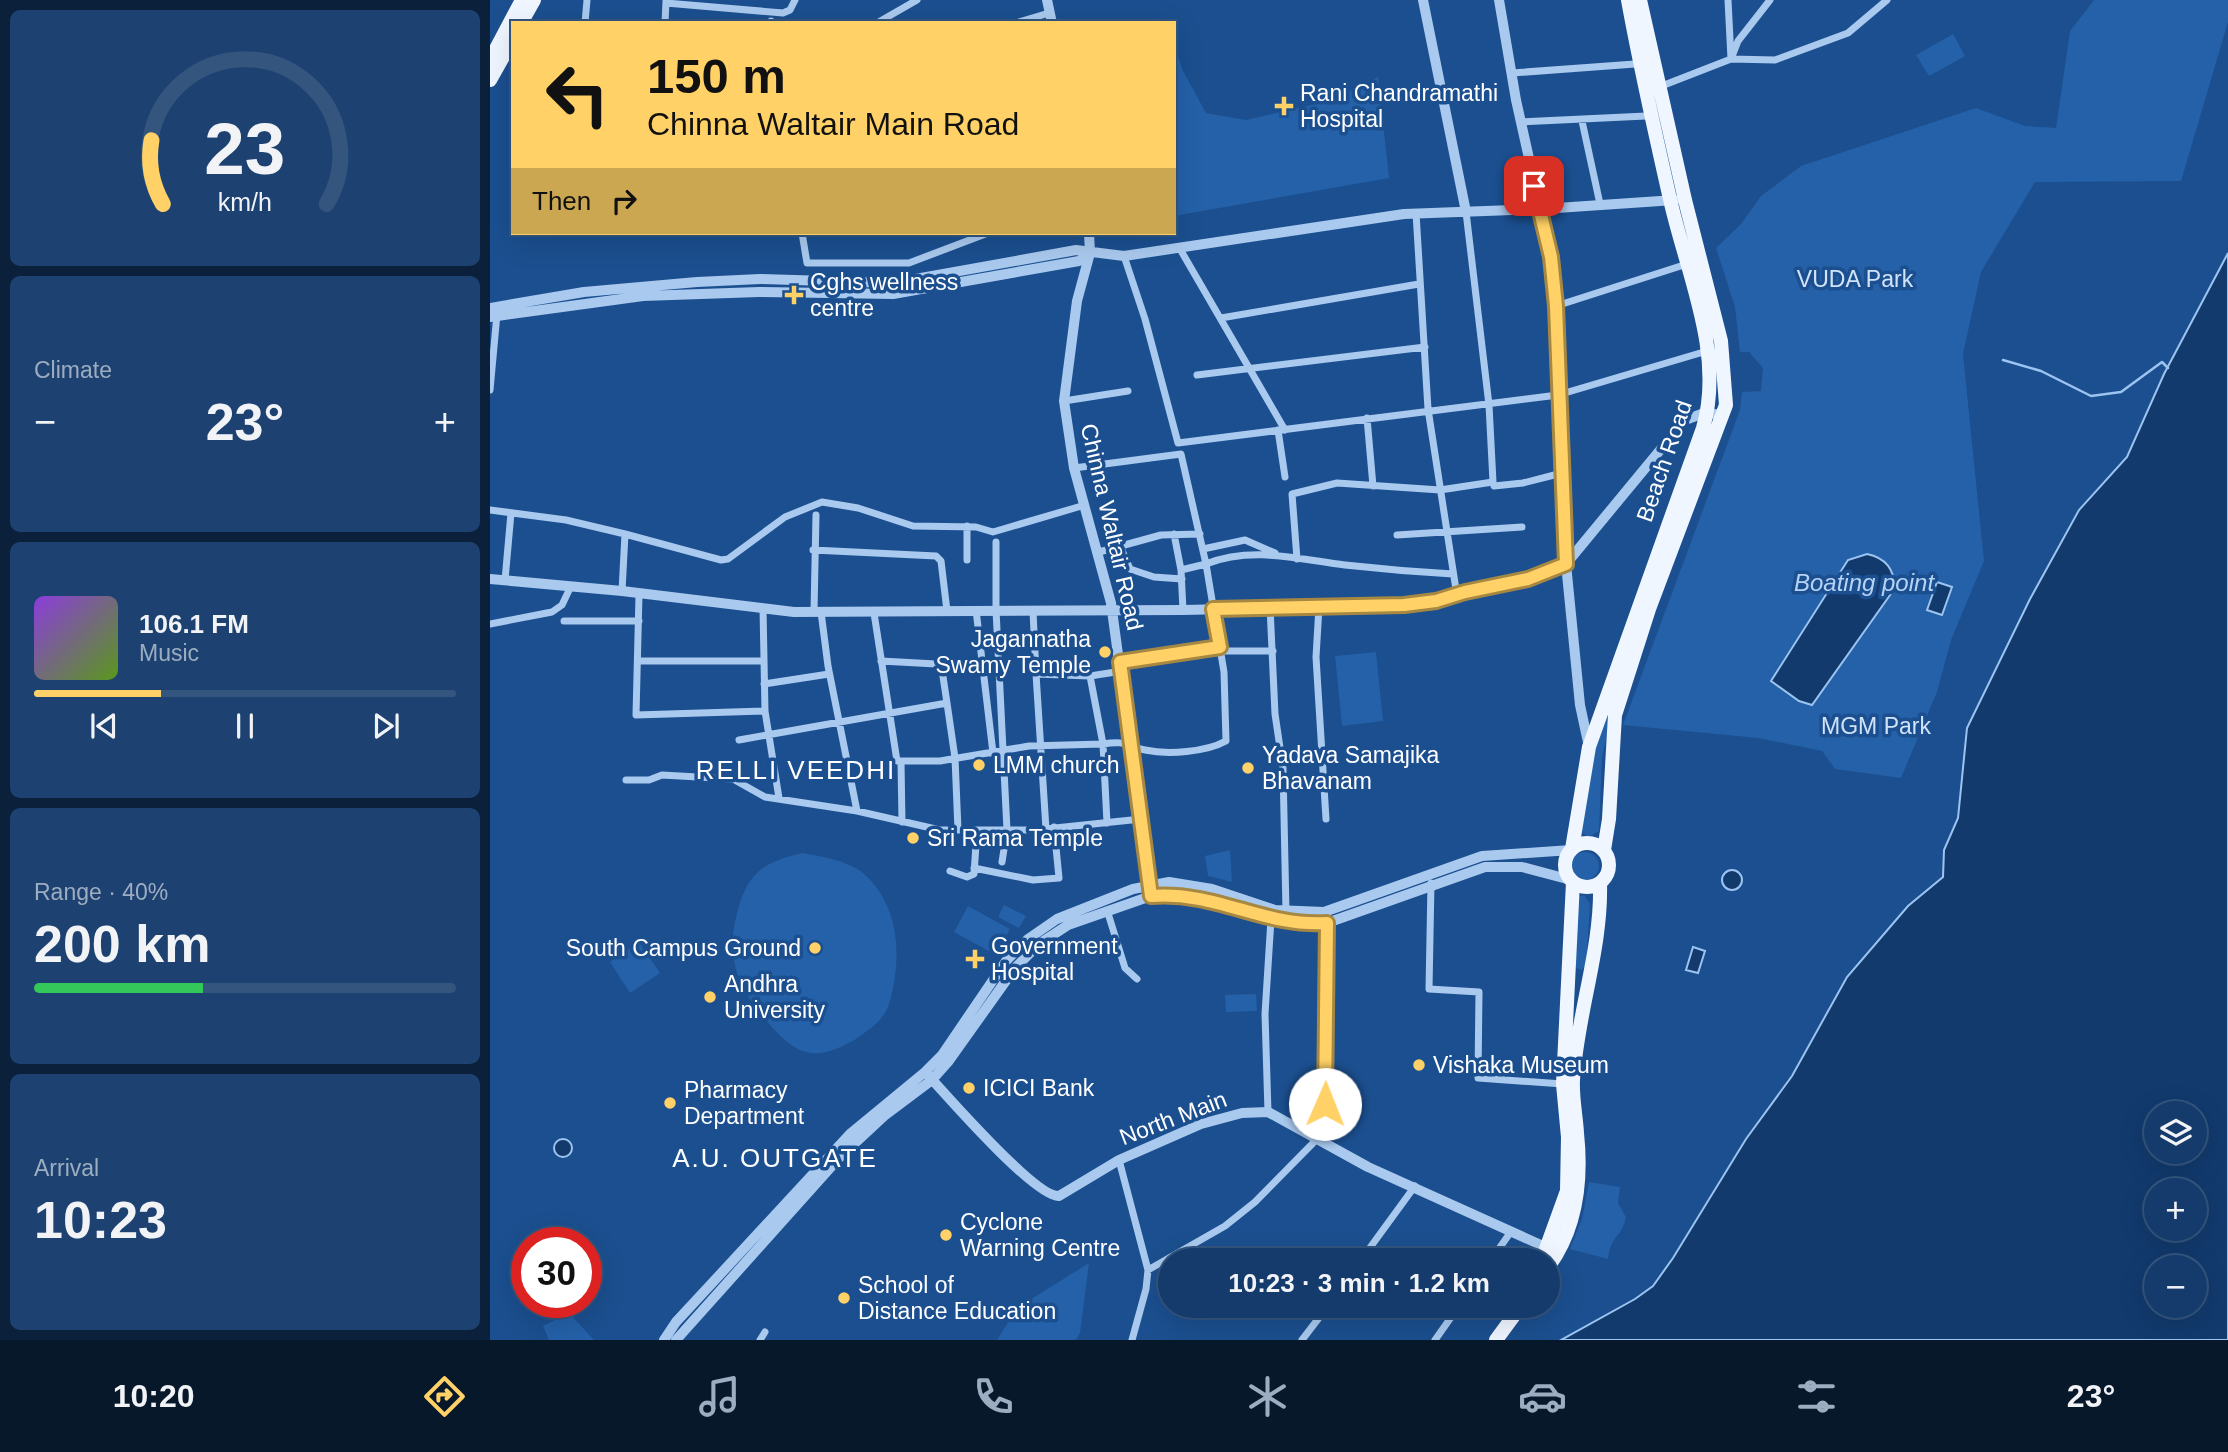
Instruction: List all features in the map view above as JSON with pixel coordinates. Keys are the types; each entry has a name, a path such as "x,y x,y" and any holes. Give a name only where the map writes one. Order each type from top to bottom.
{"main road":[{"path":"490,60 522,0"},
{"path":"522,21 534,0"},
{"name":"Beach Road","path":"1628,0 1654,88"},
{"name":"Beach Road","path":"1572,849 1589,747 1707,412 1712,388 1714,348 1677,200 1654,88 1640,0"},
{"path":"490,80 511,42"},
{"name":"Beach Road","path":"1604,850 1609,820 1615,715 1649,609 1723,416 1726,380 1687,264 1677,200"},
{"path":"1551,1248 1567,1191 1568,1083 1572,881 1565,864 1572,849 1588,843 1604,850 1609,866 1600,883 1595,943 1568,1083"},
{"path":"1572,881 1586,887 1600,883"},
{"path":"1485,1340 1501,1318"},
{"path":"1496,1340 1512,1318"}],"street":[{"path":"585,21 587,0"},
{"path":"665,21 666,1 783,13 790,10 795,0"},
{"path":"880,21 917,0"},
{"path":"1030,21 1051,18 1046,0"},
{"path":"1297,559 1292,494 1337,483 1440,490 1493,482 1489,404 1466,212 1423,0"},
{"path":"1499,0 1521,122 1542,209 1556,306 1566,564 1580,705 1589,747"},
{"path":"1728,0 1731,59"},
{"path":"1731,59 1738,41 1770,0"},
{"path":"1654,88 1731,59 1775,60 1848,33 1887,0"},
{"path":"1512,73 1635,64"},
{"path":"1521,122 1646,116"},
{"path":"1582,121 1600,204"},
{"path":"490,390 493,312 584,292 760,279 893,283 1076,250 1124,256 1416,213 1542,209 1677,200"},
{"path":"1416,213 1428,409 1457,596"},
{"path":"802,235 807,263 909,263 983,235"},
{"name":"Chinna Waltair Road","path":"1089,235 1090,253 1077,301 1064,401 1074,468 1099,552 1121,666 1150,890"},
{"path":"1180,248 1252,370 1281,430 1285,477"},
{"path":"901,761 955,758 1041,746 1132,743 1147,751 1176,751 1216,746 1226,741 1227,715 1221,649 1200,534 1145,319 1124,256"},
{"path":"1556,306 1687,264"},
{"path":"1222,318 1419,284"},
{"path":"1197,375 1424,347"},
{"path":"1178,443 1558,394 1714,348"},
{"path":"1064,401 1128,391"},
{"path":"490,579 622,591 794,612 1184,610 1404,605 1528,579 1566,564 1685,420 1707,412 1723,416"},
{"path":"1367,418 1373,486"},
{"path":"1074,468 1181,453"},
{"path":"1494,486 1523,483 1562,473"},
{"path":"490,510 566,520 722,560 728,559 785,517 822,502 858,508 913,526 967,526 993,532 1085,505"},
{"path":"505,580 510,513"},
{"path":"816,515 813,550 818,612 857,811"},
{"path":"967,526 967,560"},
{"path":"1397,535 1522,527"},
{"path":"622,591 625,534"},
{"path":"1099,552 1174,534 1200,534"},
{"path":"1174,534 1181,570 1184,610"},
{"path":"1203,549 1245,540 1297,559 1401,572 1453,574"},
{"path":"996,542 996,610 1007,830 1002,862"},
{"path":"1120,546 1130,569 1154,577 1182,579"},
{"path":"813,550 936,556 941,561 947,611"},
{"path":"1181,570 1233,556 1275,553"},
{"path":"490,624 552,612 562,605 571,586"},
{"path":"639,595 636,715 765,710"},
{"path":"1270,607 1277,729 1283,768 1286,912"},
{"path":"1319,607 1316,657 1326,819"},
{"path":"763,608 765,710 779,799"},
{"path":"976,610 993,753"},
{"path":"974,868 1033,880 1059,878 1050,828 1041,746 1033,611"},
{"path":"874,613 895,755 901,761 902,822"},
{"path":"564,621 639,621"},
{"path":"1036,674 1090,676 1121,666 1221,649 1273,651"},
{"path":"639,661 764,661"},
{"path":"881,661 936,664 942,670 955,758 958,830"},
{"path":"764,684 829,674"},
{"path":"1090,676 1103,744 1107,823"},
{"path":"739,740 769,737 947,703"},
{"path":"626,780 649,780 662,775 717,777 742,781 765,796 857,811 940,830 1050,828 1141,819"},
{"path":"950,871 970,878 974,874 977,830"},
{"path":"676,1340 840,1157 928,1076 979,1022 1015,968 1039,944 1068,925 1169,882 1189,884 1286,912 1324,912 1429,872 1482,856 1572,849"},
{"path":"664,1340 676,1322 851,1133 928,1076 1006,961 1028,939 1057,919 1080,908 1150,890 1208,899 1270,919 1327,923 1485,867 1522,867 1572,881"},
{"path":"1429,872 1432,885 1429,989 1479,992 1478,1078 1568,1083"},
{"path":"1107,910 1125,968 1137,979"},
{"path":"1270,919 1265,1014 1268,1112 1368,1167 1415,1186 1538,1248"},
{"path":"1148,1270 1225,1226 1255,1202 1317,1139 1325,1104 1327,923"},
{"name":"North Main","path":"928,1076 1006,1158 1049,1195 1059,1196 1119,1160 1201,1124 1242,1113 1268,1112"},
{"path":"1119,1160 1148,1270 1146,1289 1132,1340"},
{"path":"1370,1248 1415,1186"},
{"path":"1499,1248 1510,1233"},
{"path":"1303,1340 1319,1318"},
{"path":"1435,1340 1451,1318"},
{"path":"760,1340 765,1332"}],"green space":[{"name":"VUDA Park","path":"2094,0 2228,0 2228,22 2181,181 2035,182 1981,272 1963,354 1984,561 1951,640 1937,692 1901,778 1835,769 1822,751 1758,738 1623,725 1740,410 1742,392 1761,391 1763,368 1749,352 1740,352 1735,307 1716,248 1741,224 1761,196 1801,166 1976,108 2025,126 2056,128 2070,31"},
{"path":"1953,34 1965,56 1929,76 1916,55"},
{"path":"1176,51 1183,71 1206,113 1246,120 1329,101 1378,77 1389,178 1176,216"},
{"path":"1627,651 1602,757 1599,831 1589,837 1581,832 1592,762"},
{"path":"1376,652 1383,721 1342,726 1335,656"},
{"path":"1230,850 1232,882 1208,876 1205,856"},
{"path":"1585,852 1595,856 1599,866 1595,876 1585,880 1575,876 1571,866 1575,856"},
{"name":"South Campus Ground","path":"803,853 842,862 863,873 885,900 895,932 896,967 888,1008 872,1027 856,1039 839,1048 819,1053 794,1047 765,1019 741,985 733,951 735,922 749,883 764,867"},
{"path":"1584,895 1590,904 1586,966 1581,970 1575,967 1578,897"},
{"path":"1004,905 1026,916 1019,928 998,917"},
{"path":"968,906 1010,929 996,955 954,932"},
{"path":"639,942 660,973 630,993 610,962"},
{"path":"1256,994 1257,1011 1226,1012 1225,995"},
{"path":"1589,1182 1620,1187 1618,1203 1626,1217 1609,1251 1608,1259 1570,1249 1582,1219"},
{"path":"1089,1263 1080,1333 1076,1340 997,1340 1017,1308"},
{"path":"559,1318 574,1318 594,1340 549,1340 543,1326"}],"water":[{"path":"2228,253 2228,1340 1561,1340 1653,1286 1746,1139 1792,1076 1847,977 1908,906 1943,877 1944,850 1958,818 1967,728 2030,599 2079,510 2127,457 2164,374"},
{"name":"Boating point","path":"1867,554 1888,565 1895,588 1812,705 1799,701 1771,681 1848,560"},
{"path":"1937,582 1952,587 1942,615 1927,610"},
{"path":"1732,870 1739,873 1742,880 1739,887 1732,890 1725,887 1722,880 1725,873"},
{"path":"1693,947 1705,951 1698,973 1686,970"},
{"path":"559,1139 567,1139 572,1148 570,1155 559,1157 554,1152 554,1144"}],"waterway":[{"path":"2003,360 2041,371 2091,396 2121,392 2162,362 2168,368"}],"place":[{"name":"Rani Chandramathi Hospital","path":"1284,106"},
{"name":"Cghs wellness centre","path":"794,295"},
{"name":"Jagannatha Swamy Temple","path":"1105,652"},
{"name":"LMM church","path":"979,765"},
{"name":"Yadava Samajika Bhavanam","path":"1248,768"},
{"name":"Sri Rama Temple","path":"913,838"},
{"name":"South Campus Ground","path":"815,948"},
{"name":"Government Hospital","path":"975,959"},
{"name":"Andhra University","path":"710,997"},
{"name":"Vishaka Museum","path":"1419,1065"},
{"name":"ICICI Bank","path":"969,1088"},
{"name":"Pharmacy Department","path":"670,1103"},
{"name":"Cyclone Warning Centre","path":"946,1235"},
{"name":"School of Distance Education","path":"844,1298"}],"district":[{"name":"RELLI VEEDHI","path":"796,770"},
{"name":"A.U. OUTGATE","path":"775,1158"}],"route":[{"path":"1325,1104 1327,923 1309,924 1270,919 1245,909 1178,894 1151,896 1120,662 1220,647 1213,609 1404,605 1436,601 1528,579 1566,564 1556,306 1551,257 1542,209 1534,186"}],"park label":[{"name":"MGM Park","path":"1876,726"}]}
